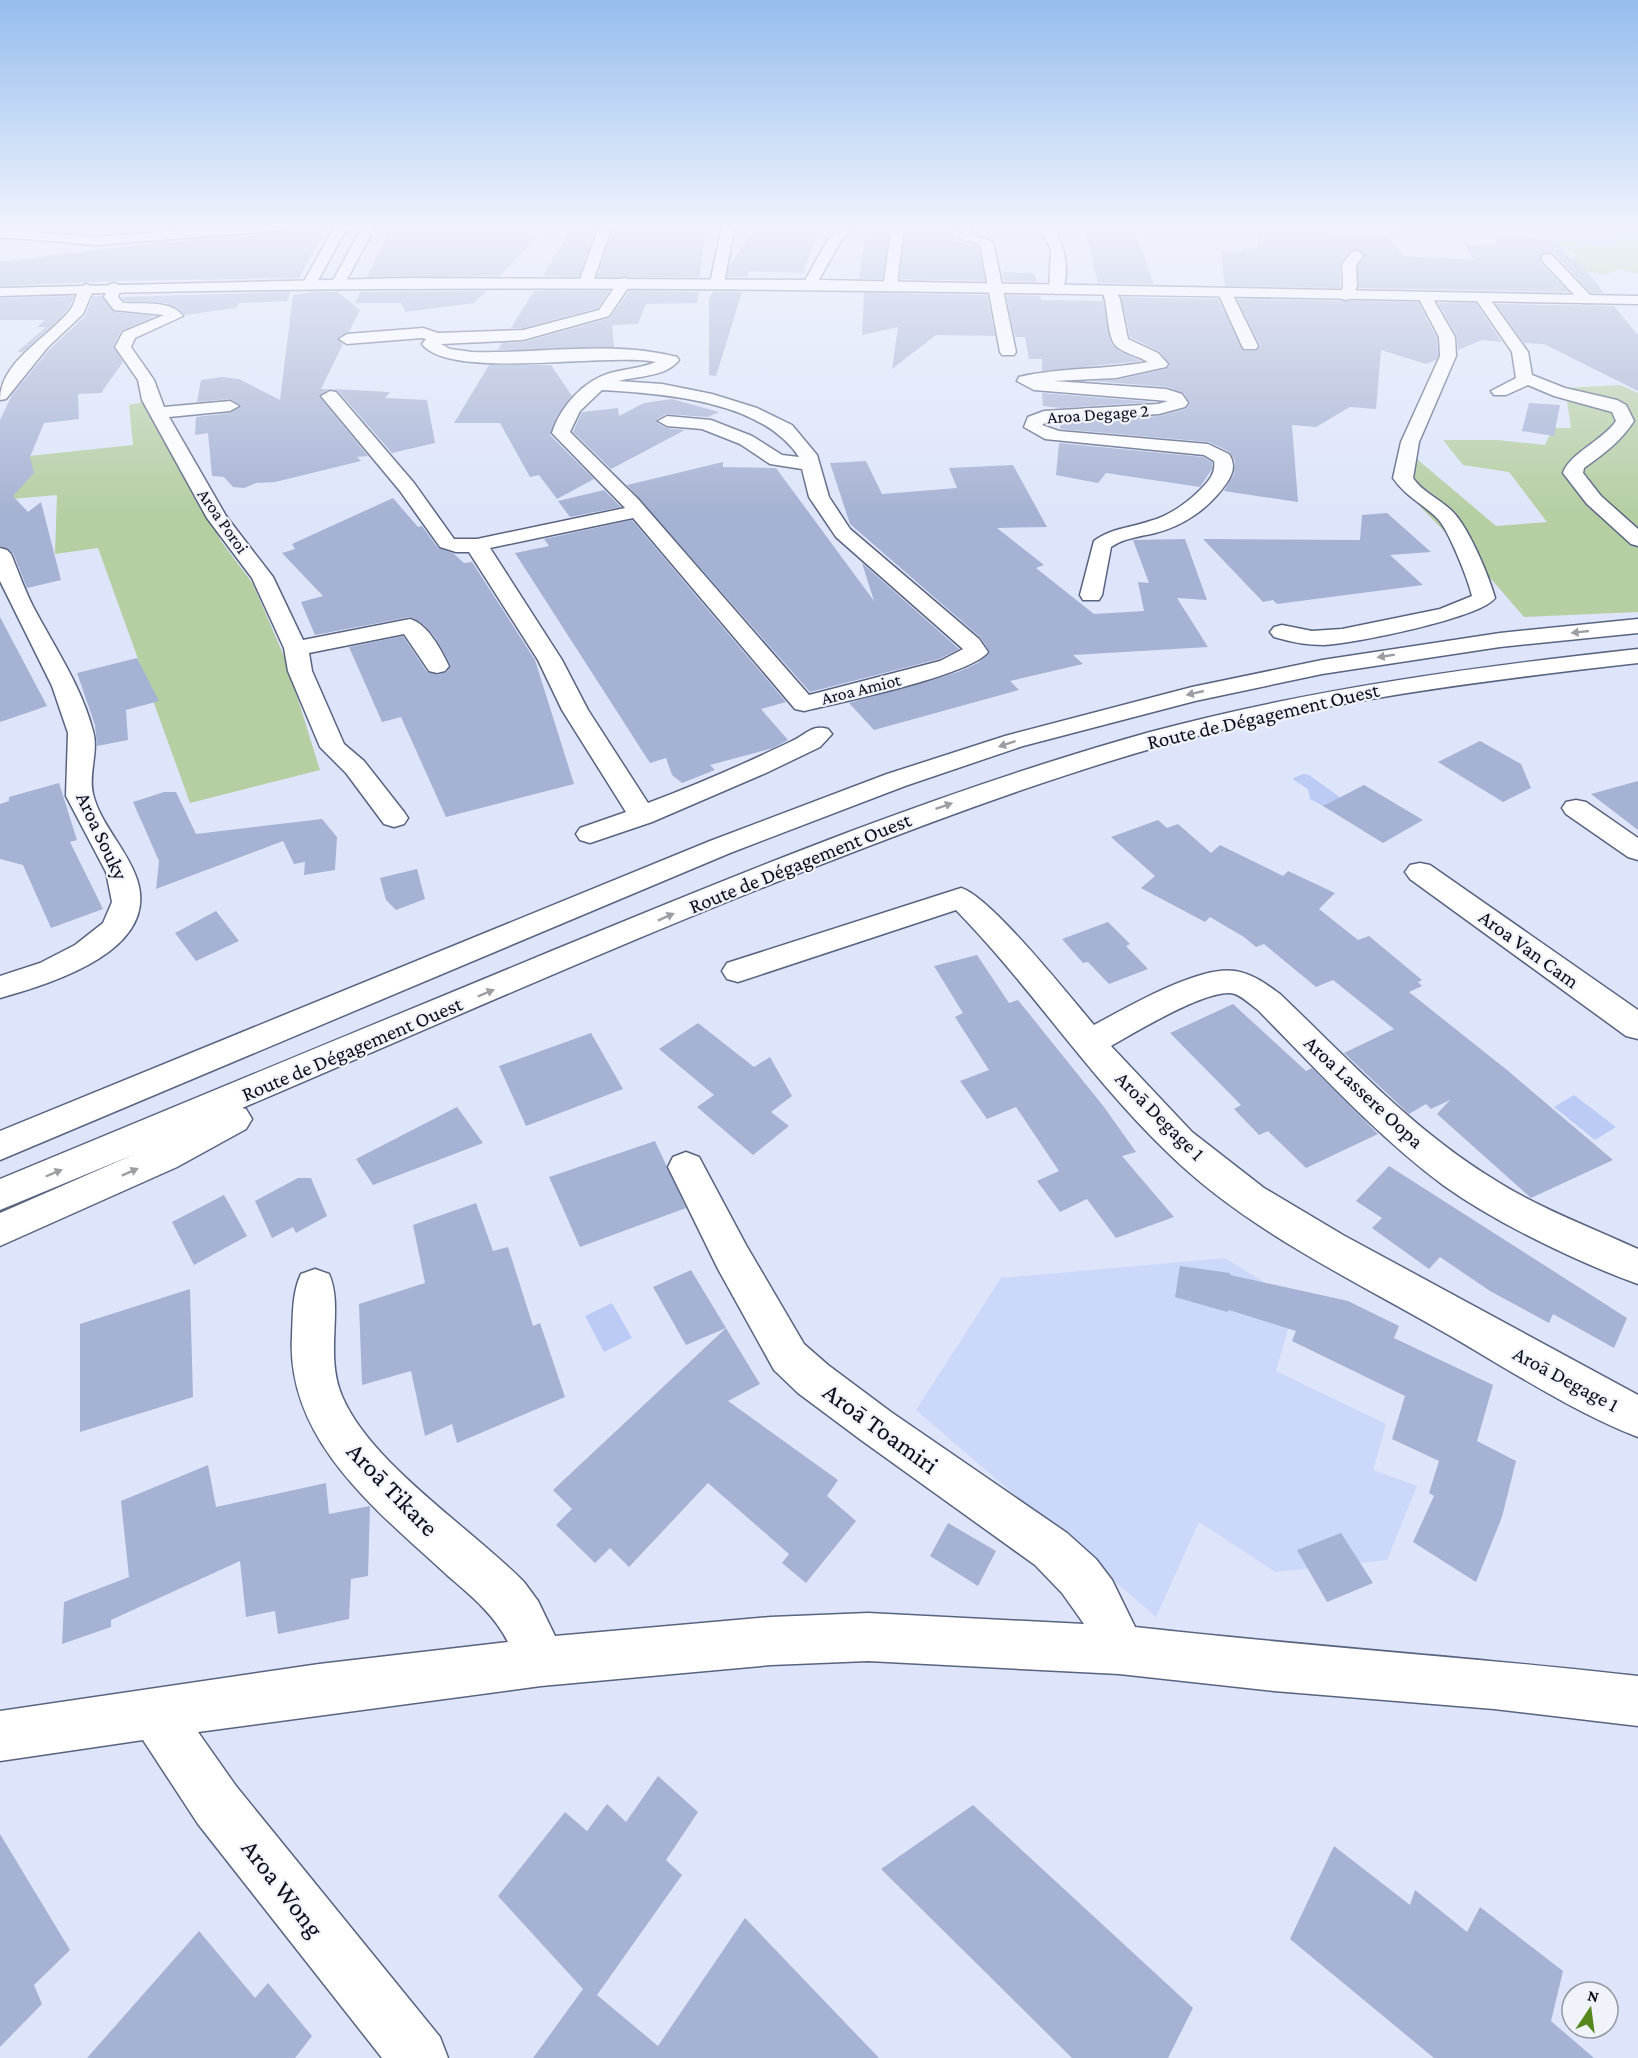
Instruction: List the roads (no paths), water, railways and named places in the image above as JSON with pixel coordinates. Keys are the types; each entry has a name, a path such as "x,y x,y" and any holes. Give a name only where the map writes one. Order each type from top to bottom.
{"main road":[{"path":"0,395 6,380 66,322"},
{"name":"Aroa Poroi","path":"160,322 129,335 123,347 146,380 151,400 217,518 262,577 296,648 300,671 333,747 355,767 394,818"},
{"path":"347,339 423,333 436,338 523,335 574,322"},
{"path":"1001,322 1008,352"},
{"name":"Aroa Degage 2","path":"1091,595 1101,545 1118,535 1158,525 1179,516 1209,491 1220,479 1224,468 1222,458 1208,450 1059,436 1045,434 1033,427 1034,421 1044,416 1159,409 1179,403 1176,398 1166,394 1034,386 1025,381 1042,377 1116,373 1160,364 1154,358 1120,341 1117,322"},
{"path":"1239,322 1250,346"},
{"path":"1282,632 1308,638 1343,637 1453,613 1484,598 1478,576 1464,550 1459,534 1446,516 1409,487 1403,478 1410,442 1448,356 1447,337 1439,322"},
{"path":"1499,322 1520,352 1525,378"},
{"name":"Aroa Amiot","path":"436,338 430,344 436,349 467,355 531,358 639,355 671,360 660,366 610,378 599,385 576,407 561,433 638,511 696,582 804,704 849,694 948,666 976,652 971,644 843,533 819,497 804,448 786,429 744,409 678,392 599,385"},
{"path":"1500,391 1525,378 1560,392 1611,404 1623,413 1626,421 1618,432 1602,447 1575,465 1573,472 1594,501 1638,540"},
{"path":"330,396 408,487 447,543 456,546 480,545 638,511"},
{"path":"159,413 230,406"},
{"path":"667,421 705,424 746,440 777,460 810,464"},
{"path":"480,545 483,559 550,660 575,710 642,816"},
{"name":"Aroa Souky","path":"0,554 25,612 66,693 82,735 78,772 80,798 123,875 127,894 124,915 105,939 35,979 0,987"},
{"path":"296,648 410,626 429,650 437,666"},
{"name":"Route de Dégagement Ouest","path":"0,1146 720,847 896,780 1004,745 1170,699 1322,667 1500,640 1638,626"},
{"name":"Route de Dégagement Ouest","path":"0,1195 729,889 863,836 989,790 1100,754 1221,722 1321,700 1478,674 1638,656"},
{"path":"590,834 642,816 748,772 811,742 819,734"},
{"path":"1576,808 1638,851"},
{"name":"Aroa Van Cam","path":"1420,872 1638,1027"},
{"name":"Aroā Degage 1","path":"738,971 961,898 1009,946 1180,1142 1266,1211 1520,1355 1638,1418"},
{"name":"Aroa Lassere Oopa","path":"1091,1042 1193,991 1223,983 1244,985 1269,1002 1403,1129 1455,1174 1495,1200 1638,1267"},
{"path":"0,1230 164,1157 315,1077 382,1036"},
{"name":"Aroā Toamiri","path":"686,1167 732,1257 789,1357 813,1379 876,1426 1051,1549 1079,1576 1095,1597 1110,1625 1119,1650"},
{"name":"Aroā Tikare","path":"315,1286 313,1372 321,1399 339,1433 380,1480 511,1604 518,1612 540,1662"},
{"path":"0,1736 540,1662 771,1641 868,1637 1119,1650 1274,1667 1502,1685 1638,1701"},
{"name":"Aroa Wong","path":"155,1713 217,1805 419,2058"}]}
